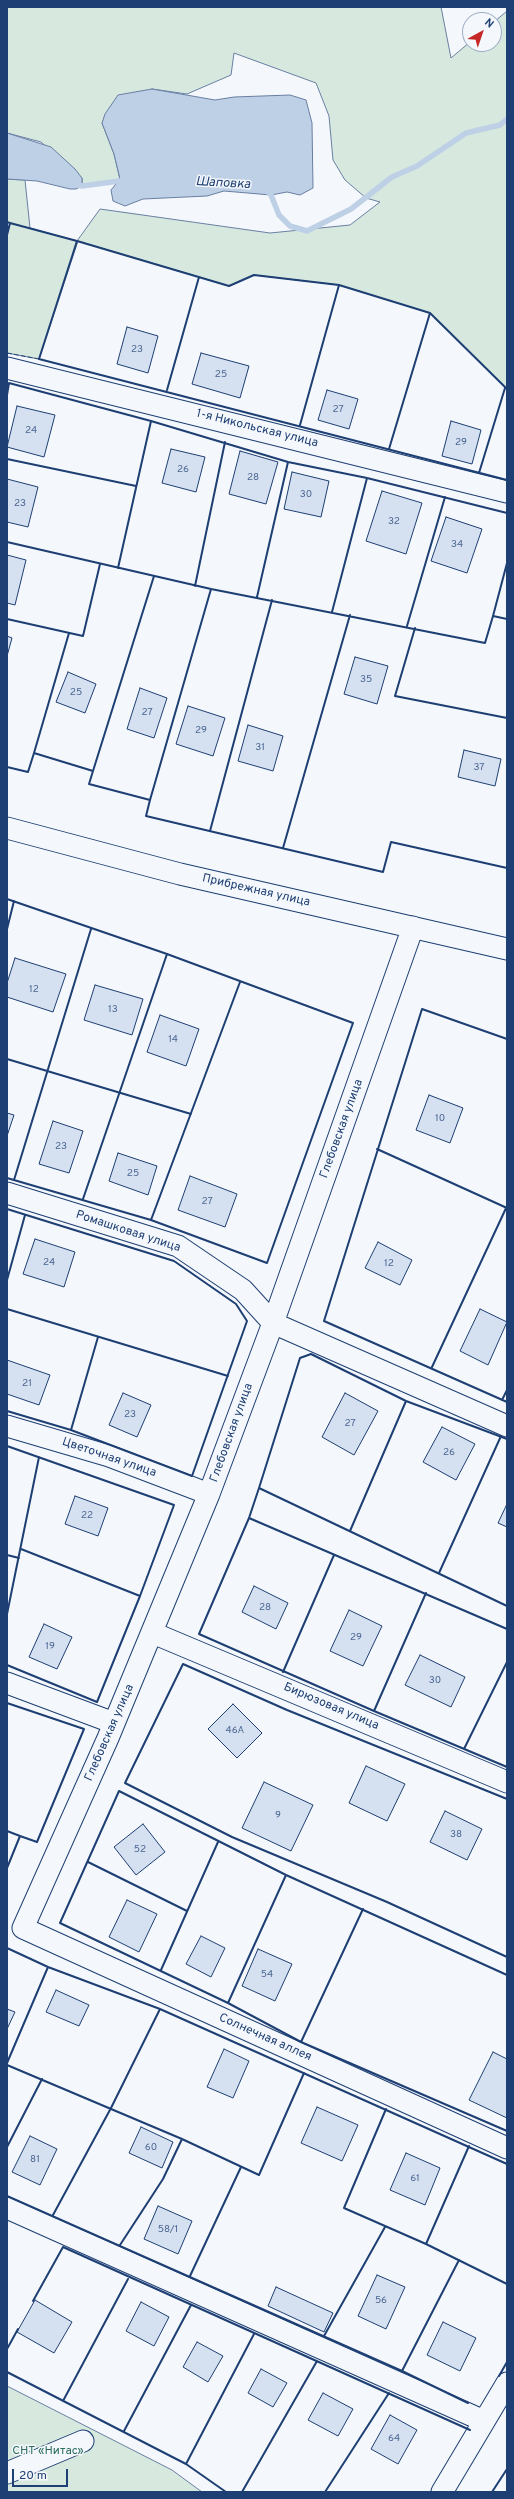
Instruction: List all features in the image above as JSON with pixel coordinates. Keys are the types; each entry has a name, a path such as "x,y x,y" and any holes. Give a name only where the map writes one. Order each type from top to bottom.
{"street":[{"name":"1-я Никольская улица","path":"7,368 507,492"},
{"name":"Прибрежная улица","path":"7,828 180,874 507,949"},
{"name":"Глебовская улица","path":"23,1928 154,1633 210,1494 273,1323 413,927"},
{"name":"Ромашковая улица","path":"7,1193 178,1246 243,1290 273,1323"},
{"path":"273,1323 507,1426"},
{"name":"Цветочная улица","path":"7,1426 109,1456 210,1494"},
{"name":"Бирюзовая улица","path":"154,1633 507,1782"},
{"path":"7,1682 114,1723"},
{"name":"Солнечная аллея","path":"23,1928 507,2148"},
{"path":"7,2208 484,2421"},
{"path":"442,2492 507,2383"},
{"path":"7,2473 83,2441"}],"green space":[{"path":"7,7 441,7 451,58 462,49 462,52 502,52 502,15 507,11 507,389 430,313 339,285 254,275 229,286 78,241 39,359 7,353 7,235 10,223 7,222 7,179 25,180 30,228 77,241 100,209 270,233 350,225 380,202 366,198 345,180 333,160 329,116 316,83 234,53 231,75 187,94 152,89 102,123 114,154 120,179 82,186 82,178 41,142 7,133"},
{"name":"СНТ «Нитас»","path":"7,2386 172,2470 202,2492 7,2492"}],"water":[{"path":"152,89 215,100 234,97 290,95 306,100 312,123 313,188 300,195 287,192 271,195 224,191 207,196 143,199 125,206 113,201 111,190 120,179 114,154 102,123 105,114 118,95"},
{"path":"7,133 51,147 75,169 82,178 82,186 76,189 70,189 37,181 7,179"}],"building":[{"path":"127,327 158,336 148,373 117,364"},
{"path":"201,353 249,366 240,398 192,384"},
{"path":"327,390 358,399 349,429 318,420"},
{"path":"17,406 55,415 44,457 7,447"},
{"path":"451,421 481,430 472,464 442,456"},
{"path":"171,449 205,457 196,492 162,483"},
{"path":"240,451 278,462 266,504 229,494"},
{"path":"292,472 329,481 321,517 284,509"},
{"path":"7,479 38,487 28,527 7,522"},
{"path":"382,491 422,503 406,554 366,541"},
{"path":"446,517 482,529 467,573 431,561"},
{"path":"7,555 26,560 15,605 7,603"},
{"path":"7,636 12,638 7,656"},
{"path":"355,657 388,666 377,704 344,694"},
{"path":"68,672 96,684 85,713 56,702"},
{"path":"140,688 167,698 154,738 127,729"},
{"path":"188,706 225,718 213,756 176,744"},
{"path":"248,725 283,736 273,771 238,761"},
{"path":"464,750 501,759 495,786 458,777"},
{"path":"15,958 66,974 53,1012 7,997 7,983"},
{"path":"95,985 143,999 132,1035 84,1020"},
{"path":"160,1015 199,1029 186,1066 147,1052"},
{"path":"429,1095 463,1108 450,1143 416,1130"},
{"path":"7,1113 14,1115 7,1136"},
{"path":"53,1121 83,1131 69,1173 39,1164"},
{"path":"118,1153 157,1166 148,1195 109,1181"},
{"path":"190,1176 237,1194 225,1227 178,1210"},
{"path":"35,1239 75,1252 64,1287 23,1274"},
{"path":"378,1242 412,1260 400,1285 365,1268"},
{"path":"480,1309 507,1322 488,1365 460,1351"},
{"path":"7,1360 50,1375 39,1405 7,1394"},
{"path":"123,1393 151,1405 137,1437 109,1425"},
{"path":"345,1393 378,1411 354,1455 322,1437"},
{"path":"442,1427 475,1444 456,1480 423,1462"},
{"path":"75,1496 108,1508 98,1536 65,1524"},
{"path":"507,1504 507,1527 498,1523"},
{"path":"254,1586 288,1603 276,1629 242,1612"},
{"path":"349,1610 382,1626 363,1666 330,1651"},
{"path":"44,1624 72,1637 57,1669 29,1657"},
{"path":"420,1655 465,1677 451,1707 405,1685"},
{"path":"233,1704 262,1733 237,1758 208,1729"},
{"path":"366,1766 405,1784 387,1821 349,1803"},
{"path":"264,1782 313,1805 291,1851 242,1828"},
{"path":"445,1811 482,1829 467,1860 430,1842"},
{"path":"143,1824 165,1852 136,1875 114,1847"},
{"path":"127,1900 157,1914 139,1952 109,1937"},
{"path":"201,1936 225,1948 211,1977 186,1964"},
{"path":"258,1949 292,1964 275,2001 242,1986"},
{"path":"56,1990 89,2005 79,2026 46,2012"},
{"path":"7,2009 15,2012 7,2029"},
{"path":"224,2049 249,2061 233,2098 207,2087"},
{"path":"493,2052 507,2059 507,2118 469,2100"},
{"path":"317,2107 358,2125 342,2161 301,2143"},
{"path":"141,2127 173,2142 162,2168 129,2153"},
{"path":"30,2136 57,2149 40,2185 12,2172"},
{"path":"406,2153 440,2168 425,2205 390,2190"},
{"path":"158,2206 192,2221 178,2254 144,2239"},
{"path":"377,2275 405,2287 386,2329 358,2316"},
{"path":"276,2287 333,2313 324,2332 268,2306"},
{"path":"35,2300 72,2322 54,2353 17,2332"},
{"path":"141,2302 169,2317 154,2346 126,2331"},
{"path":"443,2322 476,2338 460,2371 427,2355"},
{"path":"197,2342 223,2356 208,2382 183,2367"},
{"path":"261,2369 287,2383 273,2407 248,2393"},
{"path":"323,2393 353,2409 338,2436 308,2420"},
{"path":"390,2415 417,2430 398,2464 371,2449"}],"waterway":[{"name":"Шаповка","path":"266,190 271,195 279,215 290,226 307,231 351,209 392,177 417,166 466,133 500,125 507,119"},
{"name":"Шаповка","path":"75,184 82,186 127,180"}],"fence":[{"path":"7,353 39,359"}],"wall":[{"path":"7,222 10,223 7,235"},
{"path":"10,223 77,241"},
{"path":"507,389 430,313 339,285 254,275 229,286 77,241 39,359 507,480"},
{"path":"167,390 199,277"},
{"path":"300,425 339,285"},
{"path":"389,449 430,313"},
{"path":"7,395 9,383 151,421 288,462 367,478 507,513"},
{"path":"479,473 505,388"},
{"path":"118,568 151,421"},
{"path":"195,586 225,442"},
{"path":"7,459 136,486"},
{"path":"257,597 288,462"},
{"path":"332,612 367,478"},
{"path":"407,626 445,497"},
{"path":"7,542 211,589 485,643 493,616 507,619"},
{"path":"493,616 507,563"},
{"path":"7,619 83,636 100,564"},
{"path":"93,771 154,576"},
{"path":"150,800 211,589"},
{"path":"210,831 272,600"},
{"path":"283,848 350,615"},
{"path":"415,628 395,696 507,718"},
{"path":"34,753 69,633"},
{"path":"7,767 28,772 34,753 93,771 89,784 150,800 146,816 383,872 391,842 507,868"},
{"path":"7,899 167,954 353,1023 267,1263 151,1220 7,1178"},
{"path":"7,929 14,901"},
{"path":"14,1180 91,929"},
{"path":"83,1199 167,954"},
{"path":"151,1220 240,982"},
{"path":"507,1039 422,1009 324,1321 507,1402"},
{"path":"7,1059 191,1114"},
{"path":"377,1149 507,1208"},
{"path":"432,1367 507,1206"},
{"path":"7,1209 174,1261 236,1304 247,1321 192,1476 71,1430 7,1411"},
{"path":"7,1280 25,1215"},
{"path":"7,1309 228,1376"},
{"path":"71,1430 98,1337"},
{"path":"507,1439 406,1401 311,1354 300,1358 259,1488 507,1606"},
{"path":"502,1400 507,1390"},
{"path":"350,1531 406,1401"},
{"path":"439,1573 501,1436"},
{"path":"7,1446 174,1505 140,1596 97,1702 7,1665"},
{"path":"7,1614 39,1457"},
{"path":"249,1518 259,1488"},
{"path":"507,1629 249,1518 199,1634 374,1711 507,1767"},
{"path":"21,1549 140,1596"},
{"path":"7,1555 19,1558"},
{"path":"283,1672 334,1555"},
{"path":"374,1711 426,1593"},
{"path":"464,1749 507,1662"},
{"path":"507,1799 287,1710 183,1664 125,1783 232,1837 387,1902 507,1957"},
{"path":"7,1703 84,1729 37,1842 20,1836 7,1868"},
{"path":"507,1975 286,1875 119,1791 60,1923 228,2003 301,2042 507,2131"},
{"path":"7,1831 20,1836"},
{"path":"161,1970 218,1842"},
{"path":"88,1862 187,1911"},
{"path":"228,2003 286,1875"},
{"path":"301,2042 363,1909"},
{"path":"7,1948 48,1967 160,2009 507,2164"},
{"path":"7,2063 48,1967"},
{"path":"53,2215 111,2108 160,2009"},
{"path":"7,2065 182,2139 259,2175 304,2073"},
{"path":"7,2147 42,2079"},
{"path":"386,2109 344,2208 426,2244 507,2284"},
{"path":"120,2245 163,2179 182,2139"},
{"path":"426,2244 469,2146"},
{"path":"190,2276 241,2167"},
{"path":"7,2196 402,2371 468,2403"},
{"path":"324,2336 385,2227"},
{"path":"33,2301 63,2247 470,2430"},
{"path":"402,2371 459,2260"},
{"path":"63,2401 128,2279"},
{"path":"124,2431 191,2305"},
{"path":"7,2349 18,2329"},
{"path":"186,2464 254,2334"},
{"path":"242,2492 317,2361"},
{"path":"499,2376 507,2362"},
{"path":"7,2372 186,2464 226,2492"},
{"path":"325,2492 389,2393"},
{"path":"492,2492 507,2469"}]}
